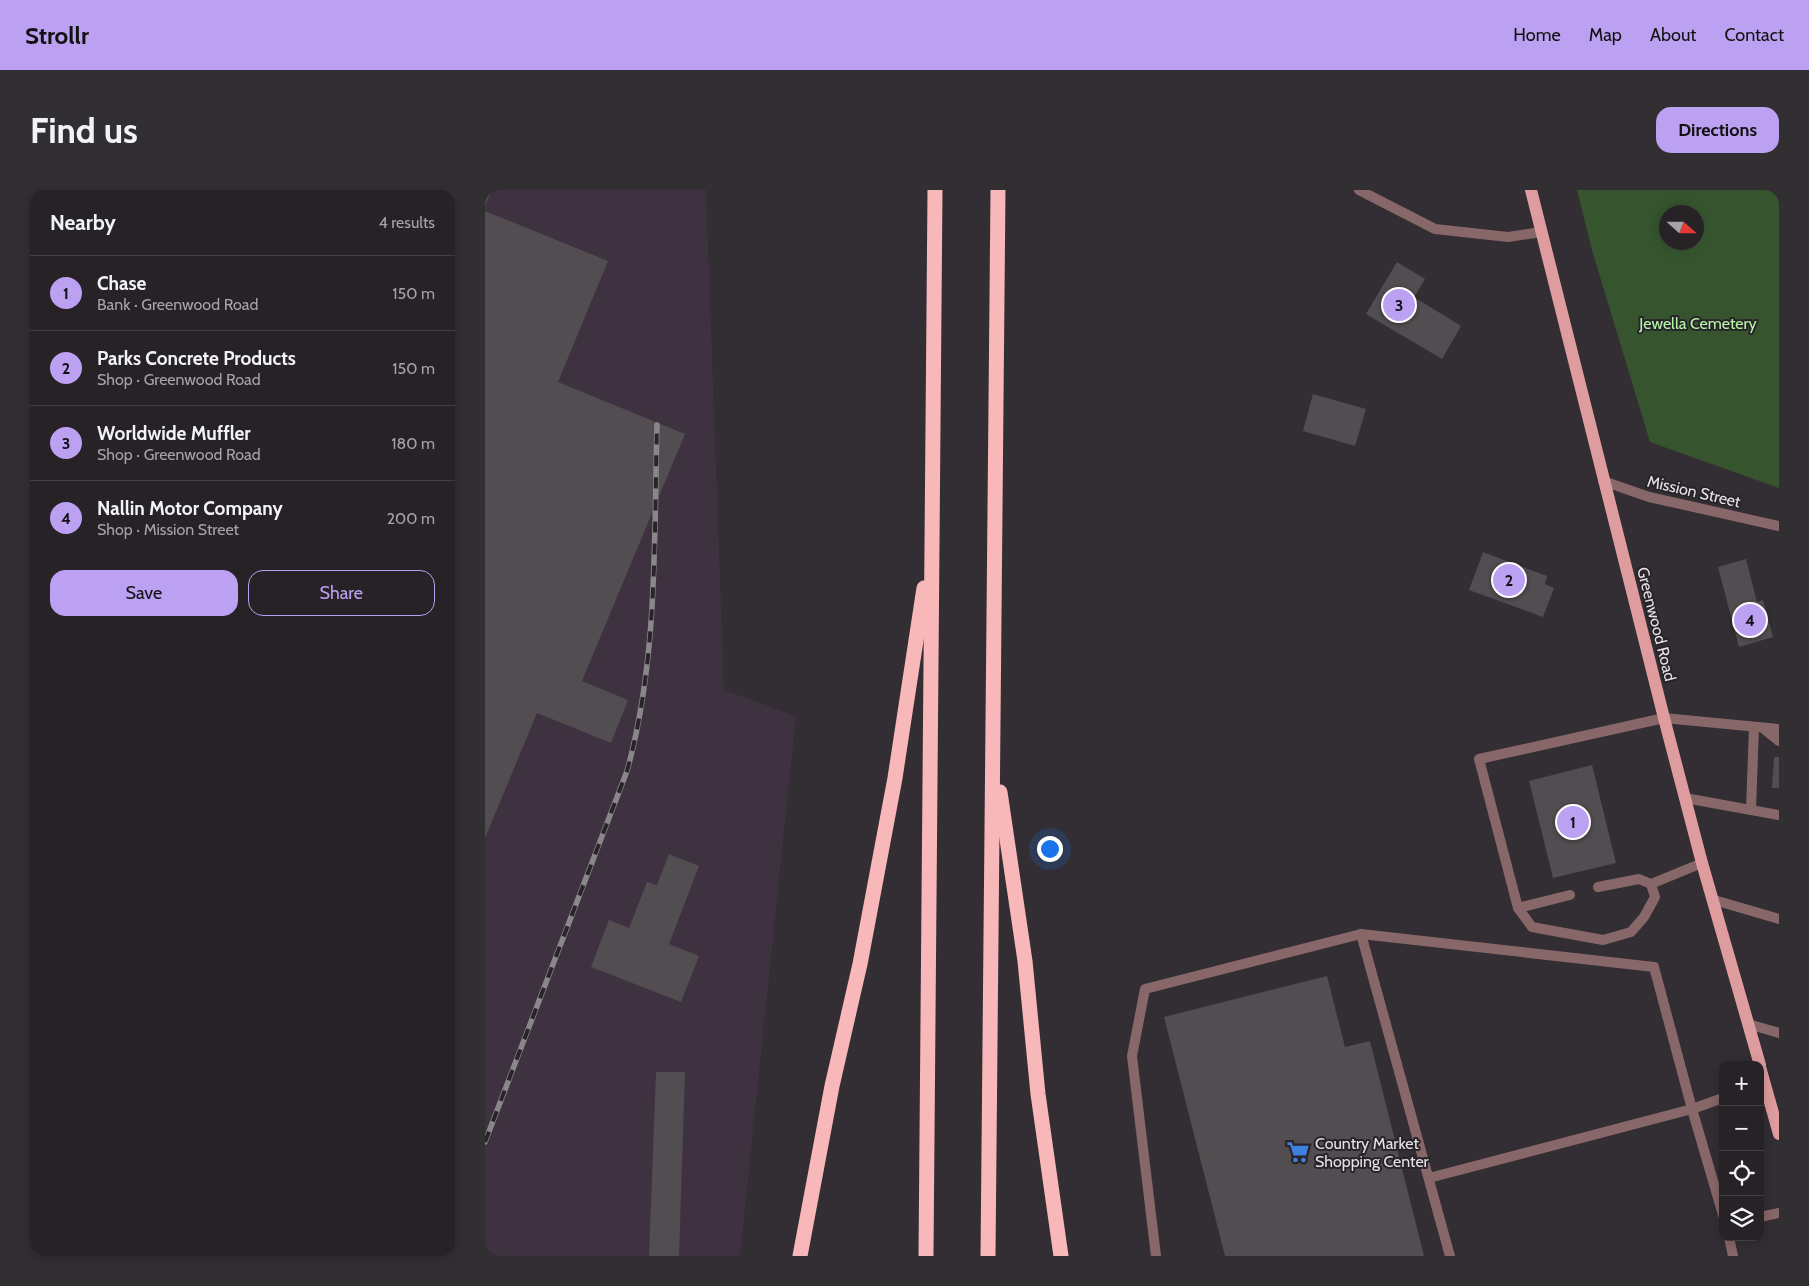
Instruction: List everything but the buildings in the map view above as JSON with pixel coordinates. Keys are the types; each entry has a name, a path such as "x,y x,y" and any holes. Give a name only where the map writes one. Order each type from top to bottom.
{"highway":[{"path":"926,1256 935,190"},
{"path":"988,1256 998,190"},
{"path":"800,1256 832,1086 860,964 894,788 932,534"},
{"path":"993,745 1025,961 1038,1094 1061,1256"}],"main road":[{"name":"Greenwood Road","path":"1531,190 1664,718 1702,863 1759,1061"},
{"name":"Greenwood Road","path":"1764,1088 1779,1134"}],"street":[{"path":"1359,190 1435,229 1507,237 1541,232"},
{"name":"Mission Street","path":"1603,481 1649,497 1779,526"},
{"path":"1651,884 1655,897 1644,917 1631,932 1603,940 1532,927 1518,908 1479,759 1664,718 1779,729"},
{"path":"1758,727 1779,742"},
{"path":"1751,810 1758,727"},
{"path":"1685,798 1779,815"},
{"path":"1598,888 1639,879 1651,884 1702,863"},
{"path":"1518,908 1570,895"},
{"path":"1714,900 1779,919"},
{"path":"1361,934 1450,1256"},
{"path":"1155,1256 1132,1056 1145,989 1361,934 1654,967 1719,1201"},
{"path":"1749,1024 1779,1033"},
{"path":"1429,1178 1719,1099"},
{"path":"1764,1216 1779,1212"},
{"path":"1730,1241 1733,1256"}],"shaded area":[{"path":"485,190 706,190 724,690 796,716 740,1256 485,1256"}],"green space":[{"name":"Jewella Cemetery","path":"1577,190 1779,190 1779,488 1650,442 1592,250"}],"railway":[{"path":"485,1142 627,771 637,729 644,686 653,599 657,425"}],"place":[{"name":"Worldwide Muffler","path":"1399,305"},
{"name":"Parks Concrete Products","path":"1509,580"},
{"name":"Nallin Motor Company","path":"1750,620"},
{"name":"Chase","path":"1573,822"},
{"name":"Country Market Shopping Center","path":"1298,1152"}]}
